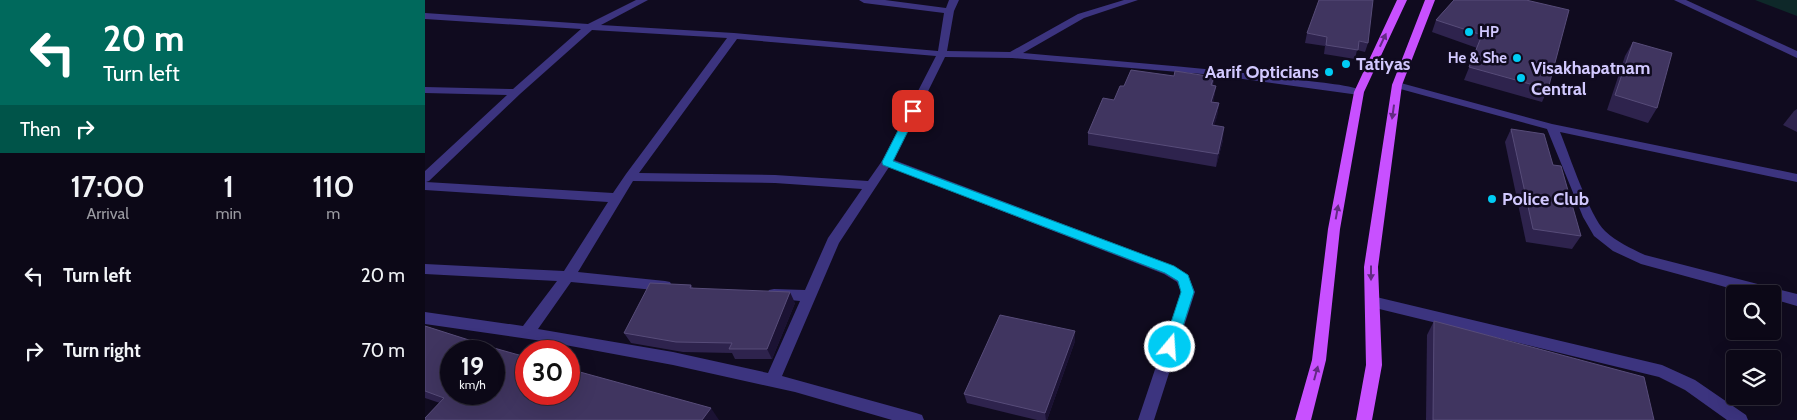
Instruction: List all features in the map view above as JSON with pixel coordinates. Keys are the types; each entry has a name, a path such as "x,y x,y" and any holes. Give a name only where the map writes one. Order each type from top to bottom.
{"main road":[{"path":"1303,420 1319,360 1334,229 1359,92 1402,0"},
{"path":"1364,420 1374,365 1371,267 1397,85 1430,0"}],"street":[{"path":"425,178 516,92 589,27 643,0"},
{"path":"864,0 949,11"},
{"path":"772,381 833,241 887,162 942,54 949,11 954,0"},
{"path":"1012,55 1081,16 1133,0"},
{"path":"1679,0 1797,55"},
{"path":"425,16 734,36 942,54 1012,55 1214,72 1359,92"},
{"path":"527,332 567,276 629,178 734,36"},
{"path":"1397,85 1552,127 1797,178"},
{"path":"425,90 516,92"},
{"path":"1552,127 1589,217 1599,233 1618,248 1641,259 1738,285"},
{"path":"887,162 1169,270 1183,279 1187,292 1146,420"},
{"path":"629,178 775,180 870,185"},
{"path":"425,186 617,198"},
{"path":"425,268 567,276 674,287"},
{"path":"761,293 809,296"},
{"path":"1781,296 1797,300"},
{"path":"1372,302 1662,371 1690,385 1740,420"},
{"path":"425,318 527,332 691,361 864,403 916,420"}],"green space":[{"path":"1755,0 1797,0 1797,16"}],"building":[{"path":"1319,0 1373,0 1368,43 1359,41 1358,50 1326,45 1327,37 1307,33"},
{"path":"1454,0 1526,0 1569,10 1548,89 1469,67 1482,35 1436,20"},
{"path":"1633,42 1672,53 1657,108 1615,95"},
{"path":"1131,70 1174,76 1175,71 1214,77 1211,85 1216,86 1211,102 1219,103 1212,125 1224,127 1218,154 1088,133 1103,98 1114,100 1120,86 1124,86"},
{"path":"1511,129 1544,134 1553,165 1561,166 1581,236 1533,229"},
{"path":"650,283 691,285 690,288 790,292 767,349 729,349 732,343 676,342 624,333"},
{"path":"1000,315 1075,331 1045,413 964,394"},
{"path":"1434,321 1644,377 1654,420 1433,420"},
{"path":"425,326 469,340 440,340 440,397 425,391"},
{"path":"505,351 515,354 515,405 580,405 580,372 711,408 702,420 425,420 440,402 440,405 505,405"}],"place":[{"name":"HP","path":"1469,32"},
{"name":"He & She","path":"1517,58"},
{"name":"Tatiyas","path":"1346,64"},
{"name":"Aarif Opticians","path":"1329,72"},
{"name":"Visakhapatnam Central","path":"1521,78"},
{"name":"Police Club","path":"1492,199"}],"route":[{"path":"913,111 887,162 1169,270 1183,279 1187,292 1170,347"}]}
